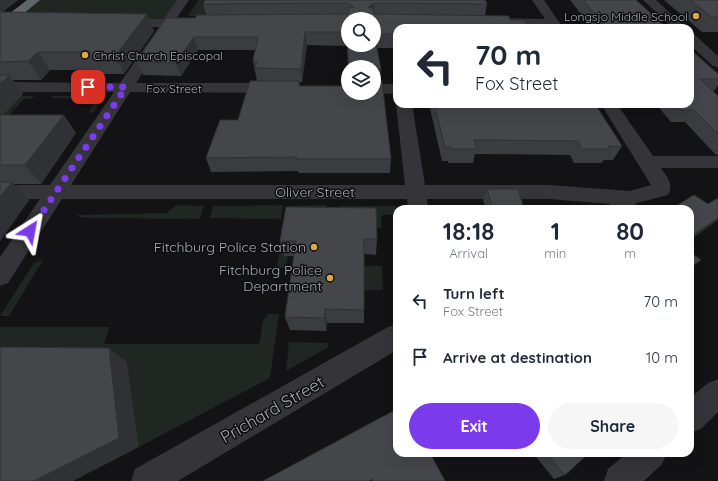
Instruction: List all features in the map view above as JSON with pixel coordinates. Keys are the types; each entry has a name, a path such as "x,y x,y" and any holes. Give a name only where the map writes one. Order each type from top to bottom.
{"highway":[{"path":"2,25 34,0"}],"street":[{"path":"0,276 183,0"},
{"path":"538,0 554,24"},
{"path":"649,0 676,24"},
{"path":"488,22 533,24"},
{"path":"2,25 23,23"},
{"path":"110,23 203,23"},
{"path":"694,42 718,63"},
{"name":"Fox Street","path":"0,87 294,88"},
{"path":"381,89 393,89"},
{"path":"405,108 417,200"},
{"path":"612,108 662,183 661,190 623,204"},
{"path":"648,162 718,162"},
{"name":"Oliver Street","path":"0,192 417,200 548,192 623,204"},
{"name":"Prichard Street","path":"147,481 393,338"},
{"path":"694,415 718,394"},
{"path":"620,481 647,457"}],"shaded area":[{"path":"34,0 183,0 168,23 5,23"},
{"path":"198,0 215,0 251,16 188,16"},
{"path":"21,96 35,96 30,99 24,99 0,125 0,118"},
{"path":"52,96 104,96 94,112 90,113 89,111 97,99 51,98"},
{"path":"176,205 204,206 199,219 90,218 79,217 77,215 167,213"},
{"path":"283,205 281,219 210,218 213,206"},
{"path":"326,205 326,213 288,256 286,268 277,268 287,206"},
{"path":"339,206 393,206 393,214 383,215 381,218 381,228 338,224"},
{"path":"43,260 9,316 0,316 34,263"},
{"path":"364,266 382,266 383,290 363,290"},
{"path":"268,314 279,314 270,378 139,447 127,362 0,361 0,327 110,327 104,344 259,344 263,321"},
{"path":"289,342 327,343 329,347 286,371"}],"building":[{"path":"205,0 485,0 487,4 374,3 368,7 373,8 374,12 348,12 349,8 354,7 348,3 203,4"},
{"path":"583,0 636,0 663,24 604,24"},
{"path":"690,0 718,0 718,17 712,17"},
{"path":"0,12 147,14 115,56 88,56 91,52 38,52 28,61 0,62"},
{"path":"341,14 341,32 305,32 301,69 254,68 257,61 253,61 258,37 194,37 176,63 137,61 166,18 195,18 197,15"},
{"path":"381,14 509,16 510,20 524,20 526,24 393,24 393,34 381,34"},
{"path":"348,52 378,52 379,60 348,60"},
{"path":"694,53 718,74 718,79 700,79 718,96 718,134 694,110 680,110 678,108 694,108"},
{"path":"0,75 9,75 0,84"},
{"path":"250,81 299,81 299,86 341,86 341,100 381,100 382,81 391,159 296,159 297,157 206,158 220,120 238,120"},
{"path":"435,108 598,108 622,146 608,146 610,149 581,149 578,141 474,140 477,149 451,149 451,147 445,147"},
{"path":"0,115 64,115 25,165 0,165"},
{"path":"0,182 12,182 0,197"},
{"path":"487,189 518,189 523,205 492,205"},
{"path":"694,195 708,204 718,198 718,218 694,234 694,205 678,205"},
{"name":"Fitchburg Police Department","path":"286,207 376,208 377,239 364,239 364,310 325,309 324,318 285,317 296,241 280,241"},
{"path":"694,255 701,260 694,264"},
{"path":"0,347 109,348 119,438 34,481 0,481"},
{"path":"393,411 393,457 432,457 445,481 372,481 372,479 369,481 263,481"},
{"path":"549,457 585,457 565,475"}],"place":[{"name":"Longsjo Middle School","path":"696,16"},
{"name":"Christ Church Episcopal","path":"85,55"},
{"name":"Fitchburg Police Station","path":"314,247"},
{"name":"Fitchburg Police Department","path":"330,278"}],"route":[{"path":"30,231 126,87 88,87"}]}
